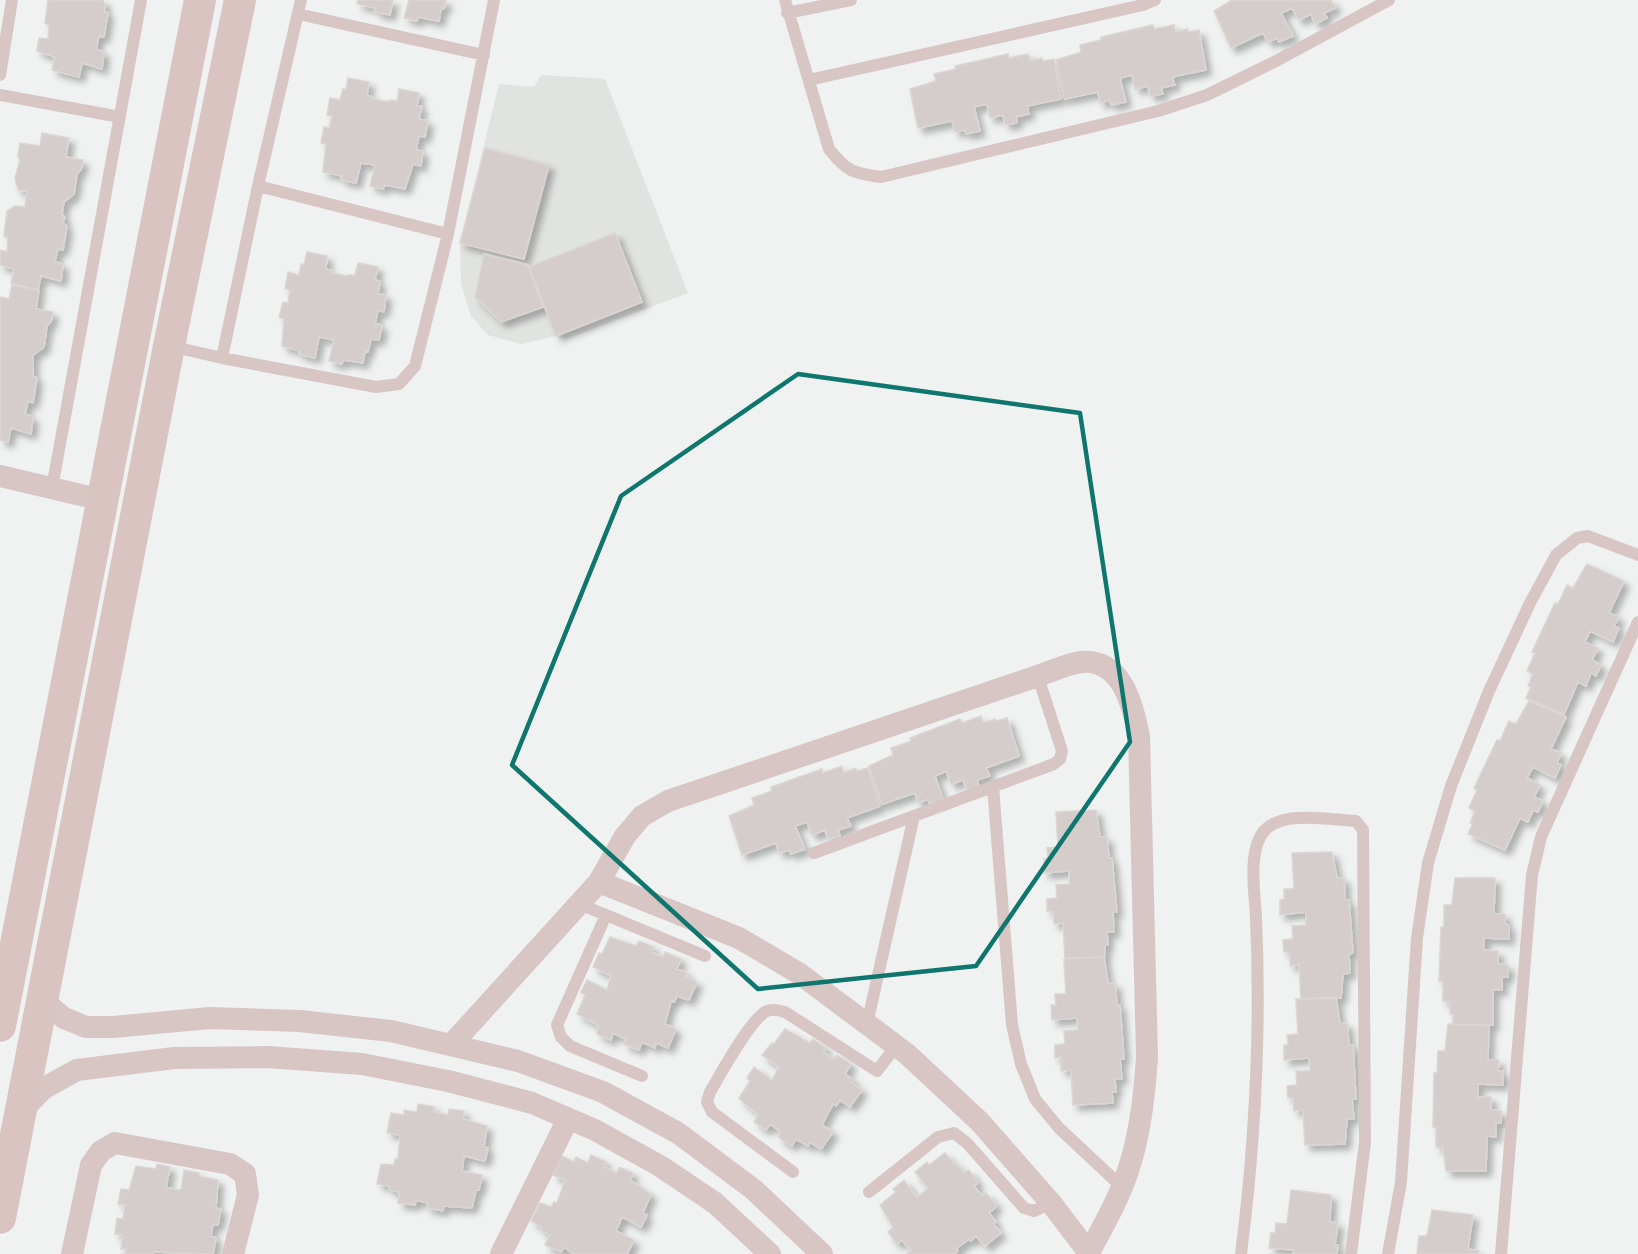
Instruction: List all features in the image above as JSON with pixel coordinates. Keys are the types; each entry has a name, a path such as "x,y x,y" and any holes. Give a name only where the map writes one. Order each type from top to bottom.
{"street":[{"path":"0,1026 200,0"},
{"path":"0,1218 169,346 240,0"},
{"path":"0,476 102,500"},
{"path":"451,1045 599,882 625,836 642,816 668,801 1032,678 1082,662 1097,664 1113,673 1125,687 1133,708 1138,736 1147,1057 1143,1108 1135,1146 1122,1187 1089,1253 1051,1203 980,1122 907,1054 800,974 739,938 599,882"},
{"path":"42,1000 64,1018 86,1027 113,1027 210,1018 300,1021 391,1031 518,1061 603,1092 678,1133 753,1189 822,1254"},
{"path":"20,1113 44,1088 77,1070 174,1058 268,1057 362,1064 448,1081 532,1103 595,1131 650,1161 715,1203 770,1254"},
{"path":"501,1254 568,1119"},
{"path":"72,1254 91,1165 101,1150 115,1143 230,1164 245,1174 248,1195 233,1254"}],"lane":[{"path":"0,75 12,0"},
{"path":"52,488 141,0"},
{"path":"222,358 258,186 301,0"},
{"path":"169,346 376,387 399,384 415,366 448,234 494,0"},
{"path":"851,0 786,6 829,149 841,164 855,173 881,177 1158,111 1207,95 1389,0"},
{"path":"809,80 1132,8 1155,0"},
{"path":"298,14 484,55"},
{"path":"0,95 120,117"},
{"path":"258,186 448,234"},
{"path":"1388,1254 1401,1182 1417,938 1428,863 1451,786 1489,691 1530,603 1556,555 1576,538 1588,536 1638,555"},
{"path":"1501,1254 1532,875 1541,837 1638,622"},
{"path":"814,853 1054,764 1060,759 1062,751 1040,683 1032,678"},
{"path":"993,787 1012,1025 1021,1064 1035,1099 1059,1128 1122,1187"},
{"path":"867,1024 914,816"},
{"path":"1241,1254 1257,1082 1258,969 1254,851 1263,832 1275,822 1289,818 1356,821 1363,830 1365,1142 1351,1254"},
{"path":"579,904 705,956"},
{"path":"606,915 557,1025 561,1037 570,1046 642,1076"},
{"path":"793,1172 712,1112 706,1102 753,1024 767,1011 785,1012 877,1071 896,1046"},
{"path":"869,1192 938,1137 954,1133 967,1143 1024,1208 1034,1211 1051,1203"}],"highlighted area":[{"path":"798,374 1080,413 1130,742 976,966 758,989 512,765 621,496"}],"shaded area":[{"path":"541,75 605,79 688,293 566,339 556,336 521,344 488,335 471,316 461,284 460,243 499,84 534,87"}],"building":[{"path":"48,0 103,0 104,11 108,13 104,37 99,36 96,49 104,52 102,69 82,63 79,77 52,70 55,57 37,51 39,38 48,39 49,26 45,23"},
{"path":"358,0 393,0 390,15 375,12 376,8 357,4"},
{"path":"409,0 446,0 444,9 441,9 439,21 418,17 417,21 404,18"},
{"path":"1232,0 1331,0 1336,8 1324,13 1327,18 1315,24 1311,14 1299,20 1292,8 1281,13 1293,36 1279,42 1277,38 1268,42 1263,33 1231,48 1214,11"},
{"path":"1153,25 1154,29 1174,25 1175,32 1188,29 1188,32 1199,30 1206,70 1172,77 1175,85 1161,88 1163,94 1150,96 1148,86 1135,89 1132,75 1120,78 1126,102 1111,105 1110,100 1100,103 1098,92 1064,99 1056,60 1081,52 1080,45 1101,40 1101,37"},
{"path":"1008,54 1009,58 1028,54 1030,61 1042,58 1043,61 1054,59 1061,99 1027,106 1029,114 1016,117 1017,123 1005,125 1003,115 990,118 987,104 974,107 980,131 966,134 965,130 955,132 952,121 918,128 910,89 936,81 934,74 956,69 955,66"},
{"path":"348,78 369,82 367,95 373,99 397,101 399,89 419,93 417,106 422,106 419,119 428,121 425,137 419,136 416,150 423,151 421,166 413,164 405,189 385,185 383,189 370,186 375,165 361,163 356,183 341,180 342,176 323,172 326,144 321,143 324,127 329,128 332,116 327,115 330,98 340,100 343,89 346,90"},
{"path":"42,133 69,138 66,157 83,160 81,170 77,174 74,194 64,202 63,223 67,226 63,250 58,249 55,261 63,265 61,281 41,276 38,290 11,283 14,269 0,265 0,250 7,252 8,238 4,236 7,211 15,206 25,207 27,191 18,190 15,178 20,160 18,156 20,143 40,146"},
{"path":"485,148 549,165 524,259 460,243"},
{"path":"615,233 642,302 556,336 529,267"},
{"path":"307,252 327,256 326,269 332,271 331,273 355,275 358,263 378,267 375,280 380,281 378,294 386,295 384,312 378,310 375,324 382,325 379,340 371,339 368,352 365,351 363,363 343,360 342,364 329,361 334,340 319,337 315,358 282,346 284,319 279,317 283,302 288,303 290,290 285,289 288,272 299,275"},
{"path":"484,254 528,265 543,307 501,322 475,297"},
{"path":"12,285 39,290 36,309 53,312 51,322 47,326 44,347 33,355 33,376 37,378 33,403 28,401 25,414 33,417 31,434 11,428 8,442 0,440 0,297 9,299"},
{"path":"1587,564 1624,581 1609,613 1619,617 1614,626 1619,628 1613,642 1590,631 1585,642 1598,648 1592,660 1601,665 1596,676 1591,673 1586,686 1578,682 1564,714 1526,698 1533,674 1527,671 1535,653 1532,652 1555,603 1558,604 1567,585 1573,588"},
{"path":"1529,701 1566,717 1551,749 1561,753 1557,763 1561,765 1555,778 1533,767 1527,778 1540,785 1534,797 1543,801 1538,812 1533,810 1528,822 1520,818 1505,850 1468,834 1473,824 1470,823 1475,811 1469,808 1477,790 1474,788 1497,740 1500,741 1509,721 1516,724"},
{"path":"981,716 983,723 1007,718 1019,756 986,768 990,776 977,780 979,786 967,790 963,780 951,784 946,771 935,776 943,799 929,803 928,799 918,803 915,793 882,804 869,766 893,755 891,748 911,741 910,738 960,719 962,723"},
{"path":"842,766 844,773 856,768 857,771 868,768 880,806 847,818 851,826 838,830 840,836 828,839 825,830 812,835 807,822 795,826 805,849 791,854 789,850 779,853 776,843 742,855 729,816 754,805 752,798 772,791 771,787 822,769 823,773"},
{"path":"1096,810 1100,837 1107,837 1109,858 1112,858 1117,912 1113,912 1114,932 1107,932 1108,945 1105,945 1105,957 1065,958 1063,923 1054,924 1053,911 1047,911 1047,899 1057,898 1056,885 1070,884 1069,871 1044,873 1044,859 1048,858 1047,848 1058,847 1056,812"},
{"path":"1332,852 1337,878 1344,878 1345,900 1349,900 1353,953 1349,954 1350,973 1343,974 1341,998 1301,999 1299,964 1290,966 1290,952 1284,952 1283,940 1293,939 1292,926 1306,925 1306,912 1280,915 1280,900 1284,899 1284,889 1294,889 1292,853"},
{"path":"1455,878 1495,878 1494,914 1505,914 1505,924 1509,925 1509,939 1484,938 1484,950 1498,951 1498,964 1508,965 1508,977 1502,977 1502,990 1493,990 1493,1025 1453,1025 1450,1001 1443,1001 1443,981 1439,981 1441,927 1444,927 1444,905 1452,905"},
{"path":"610,937 636,946 639,941 654,947 651,952 663,957 665,952 681,959 677,969 687,973 686,977 697,982 689,1000 677,996 674,1002 671,1001 665,1024 676,1029 668,1048 656,1043 655,1048 642,1042 639,1050 624,1044 626,1039 613,1033 611,1040 597,1034 599,1026 577,1014 585,995 581,992 587,980 607,990 611,976 593,967"},
{"path":"1104,957 1108,983 1115,983 1117,1005 1120,1005 1124,1059 1120,1059 1122,1079 1115,1079 1116,1092 1112,1092 1113,1103 1073,1105 1071,1070 1061,1071 1061,1057 1055,1058 1055,1045 1065,1044 1064,1031 1078,1030 1077,1018 1052,1020 1051,1005 1056,1005 1055,994 1066,994 1064,959"},
{"path":"1336,997 1340,1024 1347,1023 1349,1045 1353,1045 1356,1099 1352,1099 1354,1119 1347,1119 1345,1144 1305,1145 1303,1110 1294,1111 1293,1098 1288,1098 1287,1086 1297,1085 1296,1071 1310,1071 1309,1058 1284,1060 1284,1045 1288,1045 1287,1035 1298,1034 1296,999"},
{"path":"1448,1024 1489,1025 1488,1060 1499,1060 1498,1071 1503,1071 1503,1085 1478,1084 1478,1097 1491,1097 1491,1110 1501,1111 1501,1123 1496,1123 1496,1137 1487,1136 1486,1171 1446,1171 1443,1147 1436,1147 1436,1127 1433,1127 1434,1073 1437,1073 1438,1051 1445,1051"},
{"path":"785,1029 810,1043 813,1039 826,1048 823,1052 834,1059 837,1055 851,1064 845,1074 862,1090 850,1107 840,1100 836,1106 833,1104 822,1125 833,1132 821,1149 810,1142 808,1146 796,1139 792,1146 778,1137 781,1132 770,1124 766,1130 754,1122 758,1115 739,1098 750,1081 747,1078 754,1067 772,1080 779,1067 762,1055"},
{"path":"418,1104 435,1107 434,1112 448,1115 449,1109 464,1111 463,1119 487,1126 484,1147 488,1148 485,1161 464,1156 462,1171 482,1175 472,1208 444,1206 443,1211 427,1208 428,1203 416,1200 415,1205 398,1203 400,1192 389,1190 390,1186 377,1184 381,1164 394,1165 395,1159 398,1159 400,1135 387,1133 391,1113 404,1115 404,1110 417,1112"},
{"path":"945,1153 964,1173 969,1170 978,1183 974,1186 982,1196 986,1193 997,1206 989,1213 996,1222 993,1224 1001,1233 985,1246 976,1236 971,1241 969,1239 956,1249 958,1251 954,1254 907,1254 911,1250 902,1240 897,1244 888,1232 893,1227 880,1205 896,1192 893,1189 904,1180 917,1198 928,1188 915,1172 927,1162 929,1165"},
{"path":"591,1155 606,1162 604,1167 617,1173 619,1167 633,1173 630,1180 651,1194 643,1213 647,1215 641,1227 622,1217 616,1231 634,1240 627,1254 574,1254 564,1247 561,1252 545,1245 550,1234 540,1230 542,1227 531,1221 540,1203 551,1207 554,1202 557,1203 565,1180 553,1175 562,1156 574,1162 576,1157 588,1163"},
{"path":"157,1164 170,1167 166,1188 181,1190 184,1170 218,1180 216,1208 221,1209 218,1225 213,1224 211,1236 216,1238 213,1254 154,1252 153,1254 125,1254 126,1249 121,1249 123,1235 115,1234 117,1218 123,1219 125,1205 118,1204 121,1189 129,1190 136,1166 156,1169"},
{"path":"1291,1190 1331,1195 1330,1222 1338,1223 1335,1245 1338,1245 1337,1254 1293,1254 1294,1250 1269,1248 1271,1233 1275,1233 1276,1223 1287,1224"},
{"path":"1432,1210 1473,1215 1468,1249 1479,1251 1478,1254 1417,1254 1419,1236 1427,1236"}]}
